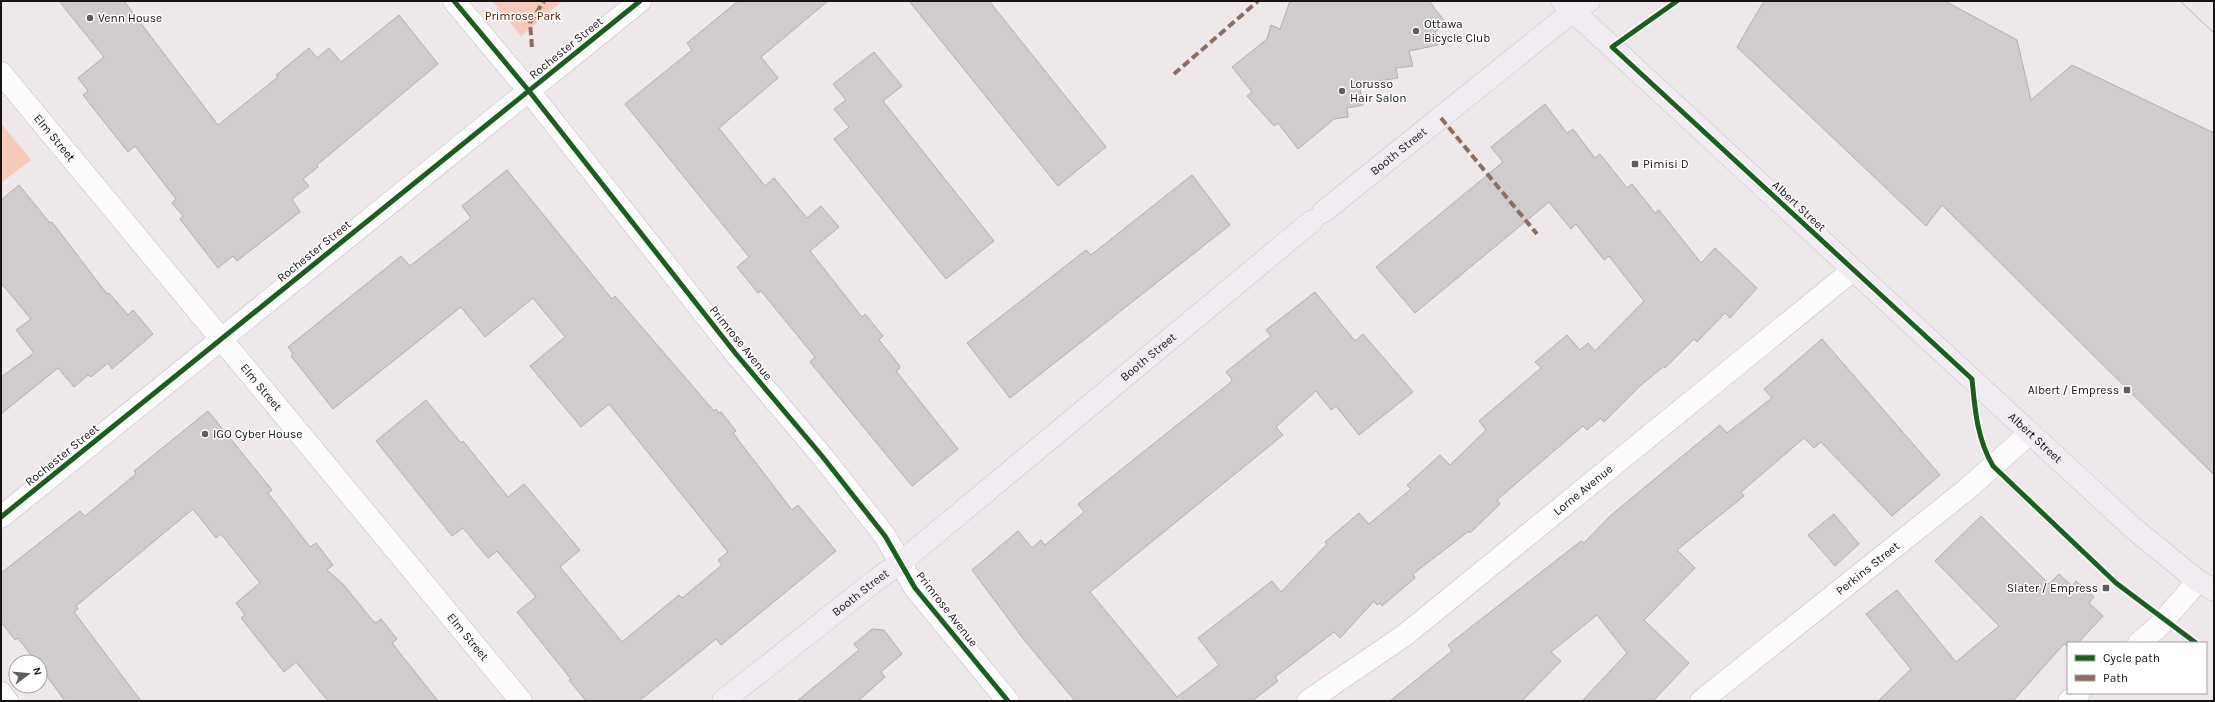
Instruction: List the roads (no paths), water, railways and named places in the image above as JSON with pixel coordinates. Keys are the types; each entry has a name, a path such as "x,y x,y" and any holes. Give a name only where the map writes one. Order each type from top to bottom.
{"main road":[{"name":"Booth Street","path":"723,701 876,580 900,563 1575,4"},
{"name":"Albert Street","path":"1575,4 1853,270 2133,528 2206,585"}],"street":[{"name":"Primrose Avenue","path":"454,1 529,91 736,354 827,462 884,536 915,588 1008,701"},
{"name":"Rochester Street","path":"1,517 640,1"},
{"name":"Elm Street","path":"1,73 220,340 521,701"},
{"name":"Lorne Avenue","path":"1308,701 1405,635 1853,270"},
{"name":"Perkins Street","path":"1701,701 1966,490 2030,433"},
{"path":"2140,642 2206,585"},
{"path":"1,693 7,701"},
{"path":"2069,701 2078,694"}],"tram line":[{"path":"2180,1 2214,33"}],"place":[{"name":"Venn House","path":"90,18"},
{"name":"Ottawa Bicycle Club","path":"1416,31"},
{"name":"Lorusso Hair Salon","path":"1342,91"},
{"name":"Pimisi D","path":"1635,164"},
{"name":"Albert / Empress","path":"2127,390"},
{"name":"IGO Cyber House","path":"205,434"},
{"name":"Slater / Empress","path":"2106,588"}],"park label":[{"name":"Primrose Park","path":"523,16"}]}
